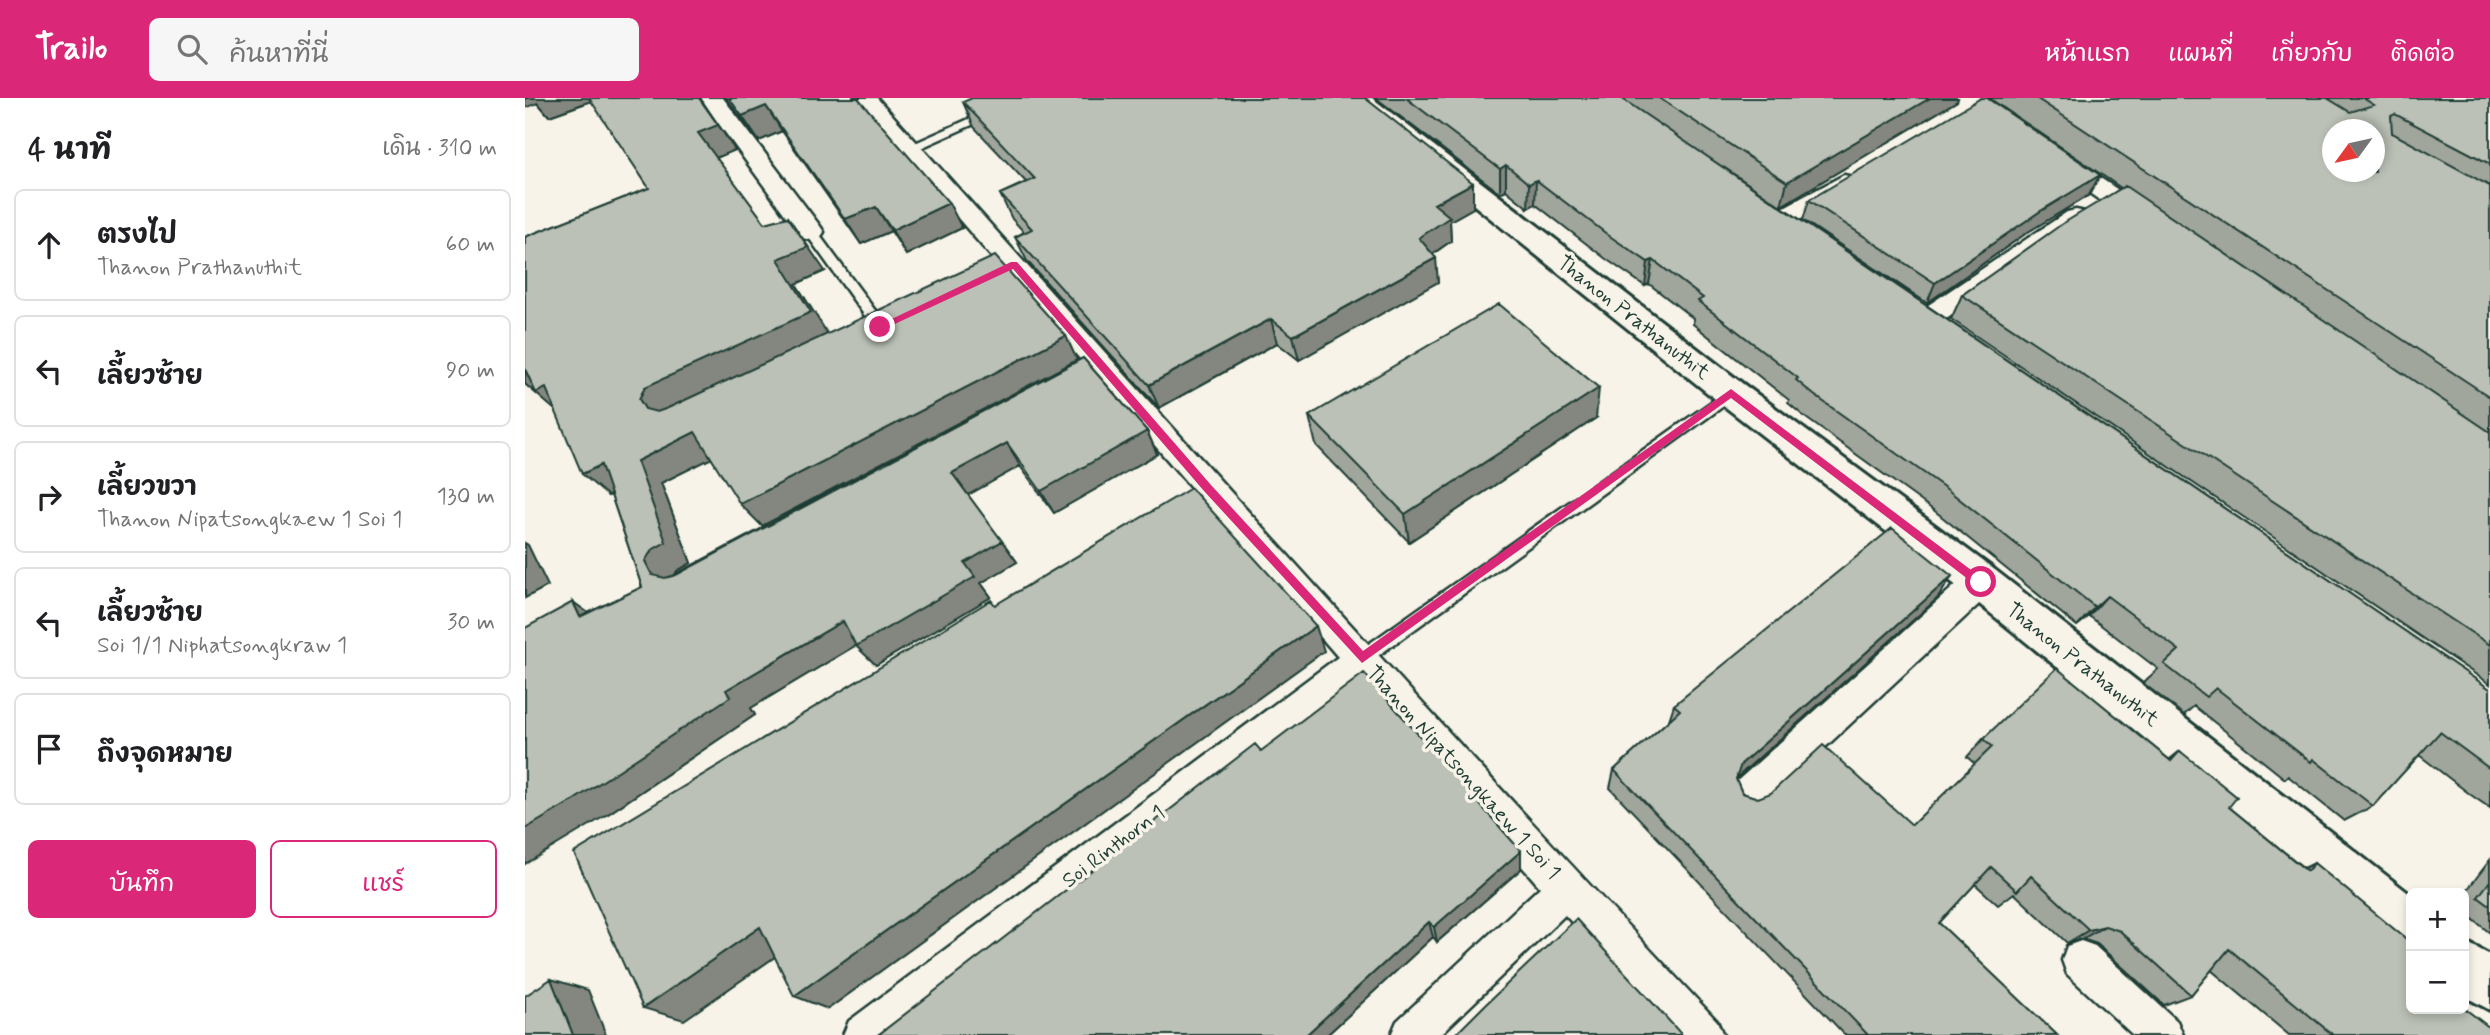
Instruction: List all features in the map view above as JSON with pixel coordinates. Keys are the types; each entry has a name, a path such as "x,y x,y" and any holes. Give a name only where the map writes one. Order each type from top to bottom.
{"street":[{"path":"711,98 811,232"},
{"name":"Thanon Nipatsongkaew 1 Soi 1","path":"865,98 910,148 1002,270 1196,496 1362,658 1566,887 1703,1035"},
{"name":"Thanon Prathanuthit","path":"1355,98 1731,393 1981,582 2406,920"},
{"path":"2043,150 2168,235"},
{"path":"1781,220 1864,170"},
{"path":"1957,339 1915,312 2111,197"},
{"path":"855,339 892,321"},
{"path":"1748,795 1981,582"},
{"name":"Soi Rinthorn 1","path":"863,1035 1362,658"},
{"path":"1411,1035 1566,887"},
{"path":"2081,960 2163,1035"},
{"path":"2469,969 2490,986"}],"lane":[{"path":"910,148 1026,98"},
{"path":"811,232 892,321"},
{"path":"1362,658 1731,393"}],"building":[{"path":"589,98 699,98 718,125 698,133 765,223 788,217 808,247 778,259 811,312 645,387 639,399 645,409 657,412 668,408 995,256 1066,336 740,504 695,432 637,461 666,542 652,550 645,561 652,575 665,578 676,575 1083,358 1147,431 1041,491 1007,443 952,473 1002,541 965,563 975,577 856,646 843,621 726,690 730,697 574,800 525,829 525,628 573,602 580,617 642,587 601,465 582,474 546,388 536,393 525,369 525,237 649,188"},
{"path":"729,98 858,98 949,203 892,230 876,207 845,219 766,106 742,116"},
{"path":"972,98 1365,98 1473,183 1434,204 1450,217 1419,238 1436,258 1293,336 1271,319 1149,385 1015,237 1032,229 1000,194 1035,179 963,102"},
{"path":"1406,98 1621,98 2490,689 2490,769 2440,732 2373,806 2216,688 2206,697 2164,664 2179,650 2107,596 2095,607 1948,490 1814,395 1796,380 1798,378 1698,301 1703,298 1653,260 1648,262 1608,235 1536,180 1529,184 1506,165 1500,169"},
{"path":"1659,98 1930,98 1787,182"},
{"path":"1981,98 1987,98 2100,175 2039,212 1935,283 1809,200"},
{"path":"2036,98 2327,98 2350,112 2374,105 2363,98 2490,98 2490,164 2395,114 2391,116 2392,133 2490,186 2490,397"},
{"path":"2125,186 2490,432 2490,645 1962,295 2062,224"},
{"path":"1499,304 1599,388 1405,514 1309,416"},
{"path":"1191,488 1316,626 794,996 760,927 643,1008 574,853 991,600 995,605"},
{"path":"1892,528 1952,576 1741,764 1736,779 1742,793 1758,798 1771,793 1823,745 1912,825 1992,747 1983,739 2057,668 2171,761 2180,751 2237,797 2229,807 2307,871 2314,863 2406,939 2406,1014 2469,1014 2469,1012 2490,1028 2490,1035 2333,1035 2229,949 2191,995 2120,931 2105,926 2089,930 2031,876 2017,891 1991,867 1939,923 2057,1035 1868,1035 1614,770 1680,710 1674,705"},
{"path":"1364,673 1521,851 1434,927 1429,922 1306,1035 878,1035 1255,744 1261,751"},
{"path":"2490,881 2490,906 2478,897"},
{"path":"1576,919 1682,1035 1455,1035 1485,1005"},
{"path":"551,979 573,1035 525,1035 525,996"}],"route":[{"path":"880,327 1014,264 1207,488 1362,658 1731,393 1981,582"}]}
